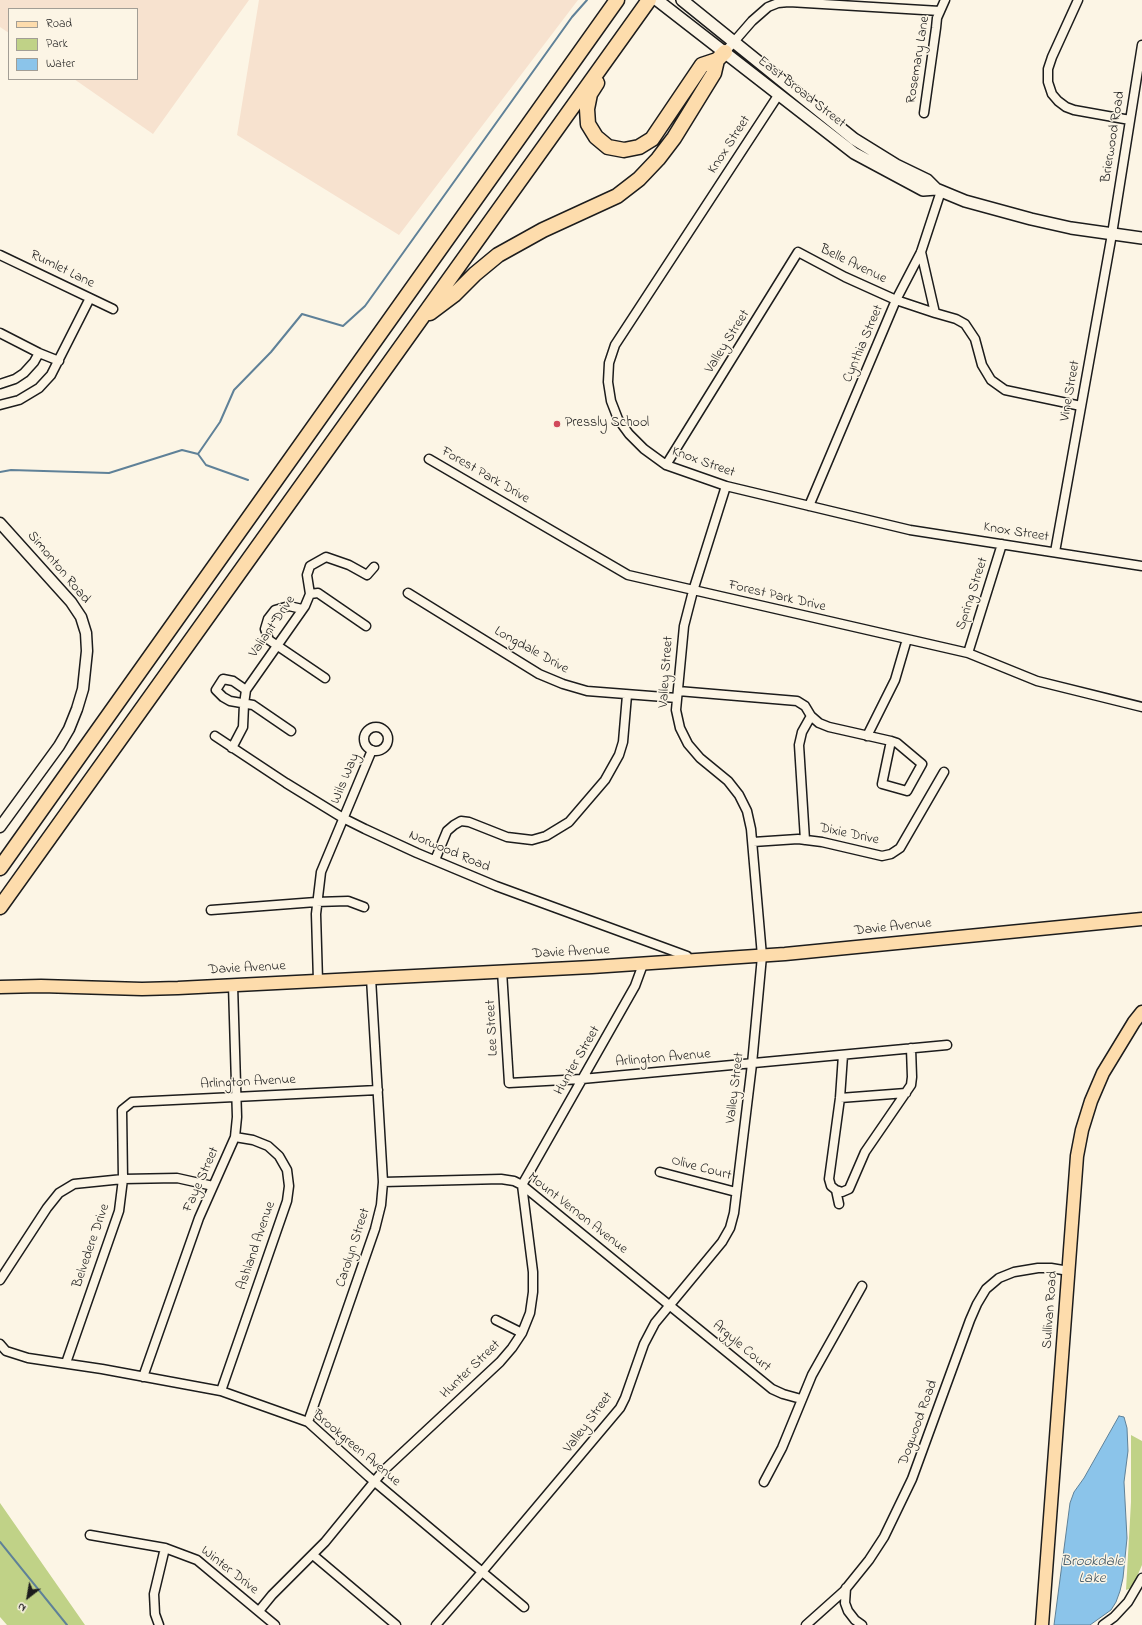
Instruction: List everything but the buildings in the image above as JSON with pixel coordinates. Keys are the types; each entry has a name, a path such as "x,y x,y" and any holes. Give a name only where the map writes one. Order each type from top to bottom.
{"highway":[{"path":"545,101 609,0"},
{"path":"0,868 617,0"},
{"path":"650,0 590,94 587,109 588,124 596,138 608,147 624,150 639,147 652,139 702,65 725,51"},
{"path":"0,907 650,0"},
{"path":"419,322 454,295 475,274 498,255 543,230 617,196 639,179 658,159 674,138 714,73 725,51"},
{"path":"0,918 31,864"}],"main road":[{"name":"East Broad Street","path":"657,0 725,51 854,140 896,165 927,180 938,190 965,202 1031,219 1142,238"},
{"name":"East Broad Street","path":"682,0 725,51 854,153 923,190 938,190"},
{"name":"Davie Avenue","path":"0,987 41,986 142,989 642,964 762,956 1142,919"},
{"name":"Sullivan Road","path":"1042,1625 1077,1156 1082,1130 1091,1101 1103,1073 1134,1022 1142,1012"}],"street":[{"name":"Rosemary Lane","path":"924,113 936,28 940,11 945,0"},
{"path":"1078,0 1048,69 1048,82 1052,94 1066,107 1074,110 1130,120"},
{"path":"725,51 752,21 768,7 778,3 790,2 940,11"},
{"name":"Brierwood Road","path":"1112,234 1142,45"},
{"name":"Knox Street","path":"779,94 615,345 609,363 608,382 610,401 618,419 628,434 644,449 666,465 726,486 910,530 1142,566"},
{"name":"Cynthia Street","path":"809,506 896,300 920,252 938,190"},
{"name":"Vine Street","path":"1055,552 1112,234"},
{"name":"Valley Street","path":"666,465 798,252"},
{"name":"Belle Avenue","path":"798,252 845,277 896,300 956,319 965,324 975,339 982,365 991,380 1005,390 1081,406"},
{"path":"920,252 935,313"},
{"name":"Rumlet Lane","path":"0,254 113,309"},
{"path":"0,405 19,400 39,388 51,375 90,298"},
{"path":"0,332 39,353 59,361"},
{"path":"0,384 15,379 24,373 34,362 39,353"},
{"name":"Forest Park Drive","path":"429,458 628,575 968,653 1037,681 1142,707"},
{"name":"Valley Street","path":"436,1625 620,1408 644,1344 655,1323 726,1235 730,1228 734,1213 752,1064 762,956 751,829 747,811 739,795 728,781 700,758 688,744 680,728 676,710 684,626 693,591 726,486"},
{"name":"Simonton Road","path":"0,523 71,602 81,617 87,651 83,689 77,710 69,728 58,746 0,827"},
{"name":"Spring Street","path":"968,653 1002,544"},
{"name":"Valiant Drive","path":"232,748 243,727 246,690 302,609 310,594 307,575 310,566 326,557 349,565 367,575 374,567"},
{"path":"310,594 318,593 366,626"},
{"name":"Longdale Drive","path":"408,593 539,674 562,684 587,691 627,695 677,695 797,701 805,706 811,716 819,723 829,727 891,741"},
{"path":"302,609 289,606 275,610 268,619 265,629 269,640 325,678"},
{"path":"867,736 895,680 907,639"},
{"path":"246,690 233,681 223,679 216,690 230,701 253,705 291,732"},
{"path":"435,860 447,831 461,821 469,822 507,837 532,840 546,836 570,822 605,780 619,755 623,742 627,695"},
{"path":"805,840 799,745 802,732 811,716"},
{"name":"Norwood Road","path":"214,736 343,818 496,886 687,956 687,960"},
{"path":"891,741 922,764 907,791 882,784 891,741"},
{"name":"Wils Way","path":"318,981 316,902 321,872 372,750"},
{"name":"Dixie Drive","path":"752,842 805,840 822,842 882,856 892,854 900,848 944,772"},
{"path":"211,910 348,901 364,907"},
{"name":"Hunter Street","path":"259,1611 272,1595 313,1555 383,1471 500,1362 522,1333 530,1313 533,1292 522,1185 635,986 642,964"},
{"name":"Lee Street","path":"502,971 509,1084"},
{"name":"Carolyn Street","path":"308,1422 375,1229 381,1205 383,1182 371,978"},
{"name":"Faye Street","path":"143,1377 194,1231 235,1137 237,1117 233,985"},
{"name":"Arlington Avenue","path":"509,1084 752,1064 946,1045"},
{"path":"842,1055 840,1098 829,1179 831,1186 842,1192 849,1189 865,1152 911,1085 911,1048"},
{"name":"Arlington Avenue","path":"122,1110 132,1102 378,1090"},
{"path":"840,1098 906,1092"},
{"name":"Belvedere Drive","path":"66,1363 119,1211 123,1179 122,1110"},
{"name":"Ashland Avenue","path":"220,1391 287,1201 289,1186 287,1170 280,1156 268,1146 253,1140 235,1137"},
{"name":"Olive Court","path":"660,1172 736,1192"},
{"path":"0,1280 47,1208 59,1193 74,1184 123,1179 177,1178 213,1186"},
{"name":"Mount Vernon Avenue","path":"383,1182 501,1179 514,1181 522,1185 669,1304"},
{"path":"836,1190 839,1204"},
{"name":"Dogwood Road","path":"806,1625 846,1588 869,1560 884,1537 912,1479 970,1320 986,1289 999,1278 1014,1272 1038,1268 1051,1268 1069,1271"},
{"path":"764,1482 782,1448 812,1375 862,1286"},
{"name":"Argyle Court","path":"669,1304 772,1389 801,1399"},
{"path":"496,1320 522,1333"},
{"name":"Brookgreen Avenue","path":"0,1344 6,1351 28,1358 66,1363 220,1391 308,1422 375,1482 524,1607"},
{"name":"Winter Drive","path":"90,1535 165,1548 180,1552 197,1560 275,1625"},
{"path":"159,1625 155,1614 154,1594 165,1548"},
{"path":"313,1555 396,1625"},
{"path":"1103,1625 1114,1617 1128,1602 1142,1578"},
{"path":"846,1588 845,1603 848,1611 855,1620 862,1625"}],"shaded area":[{"path":"0,0 249,0 153,134 75,80 138,80 138,8 8,8 8,32 0,27"},
{"path":"259,0 578,0 399,235 237,135"}],"green space":[{"path":"1131,1435 1142,1441 1142,1565 1132,1588 1126,1590 1131,1502"},
{"path":"0,1503 85,1625 7,1625 0,1617"}],"water":[{"name":"Brookdale Lake","path":"1119,1416 1124,1417 1127,1428 1128,1451 1124,1482 1127,1538 1123,1578 1120,1591 1111,1610 1090,1625 1054,1625 1070,1503 1074,1492 1084,1478"}],"waterway":[{"path":"0,472 11,470 109,473 182,450 198,454 220,422 234,390 271,352 302,314 343,326 365,306 572,17 587,0"},
{"path":"198,454 206,465 248,480"},
{"path":"0,1542 67,1625"}],"place":[{"name":"Pressly School","path":"557,424"}]}
